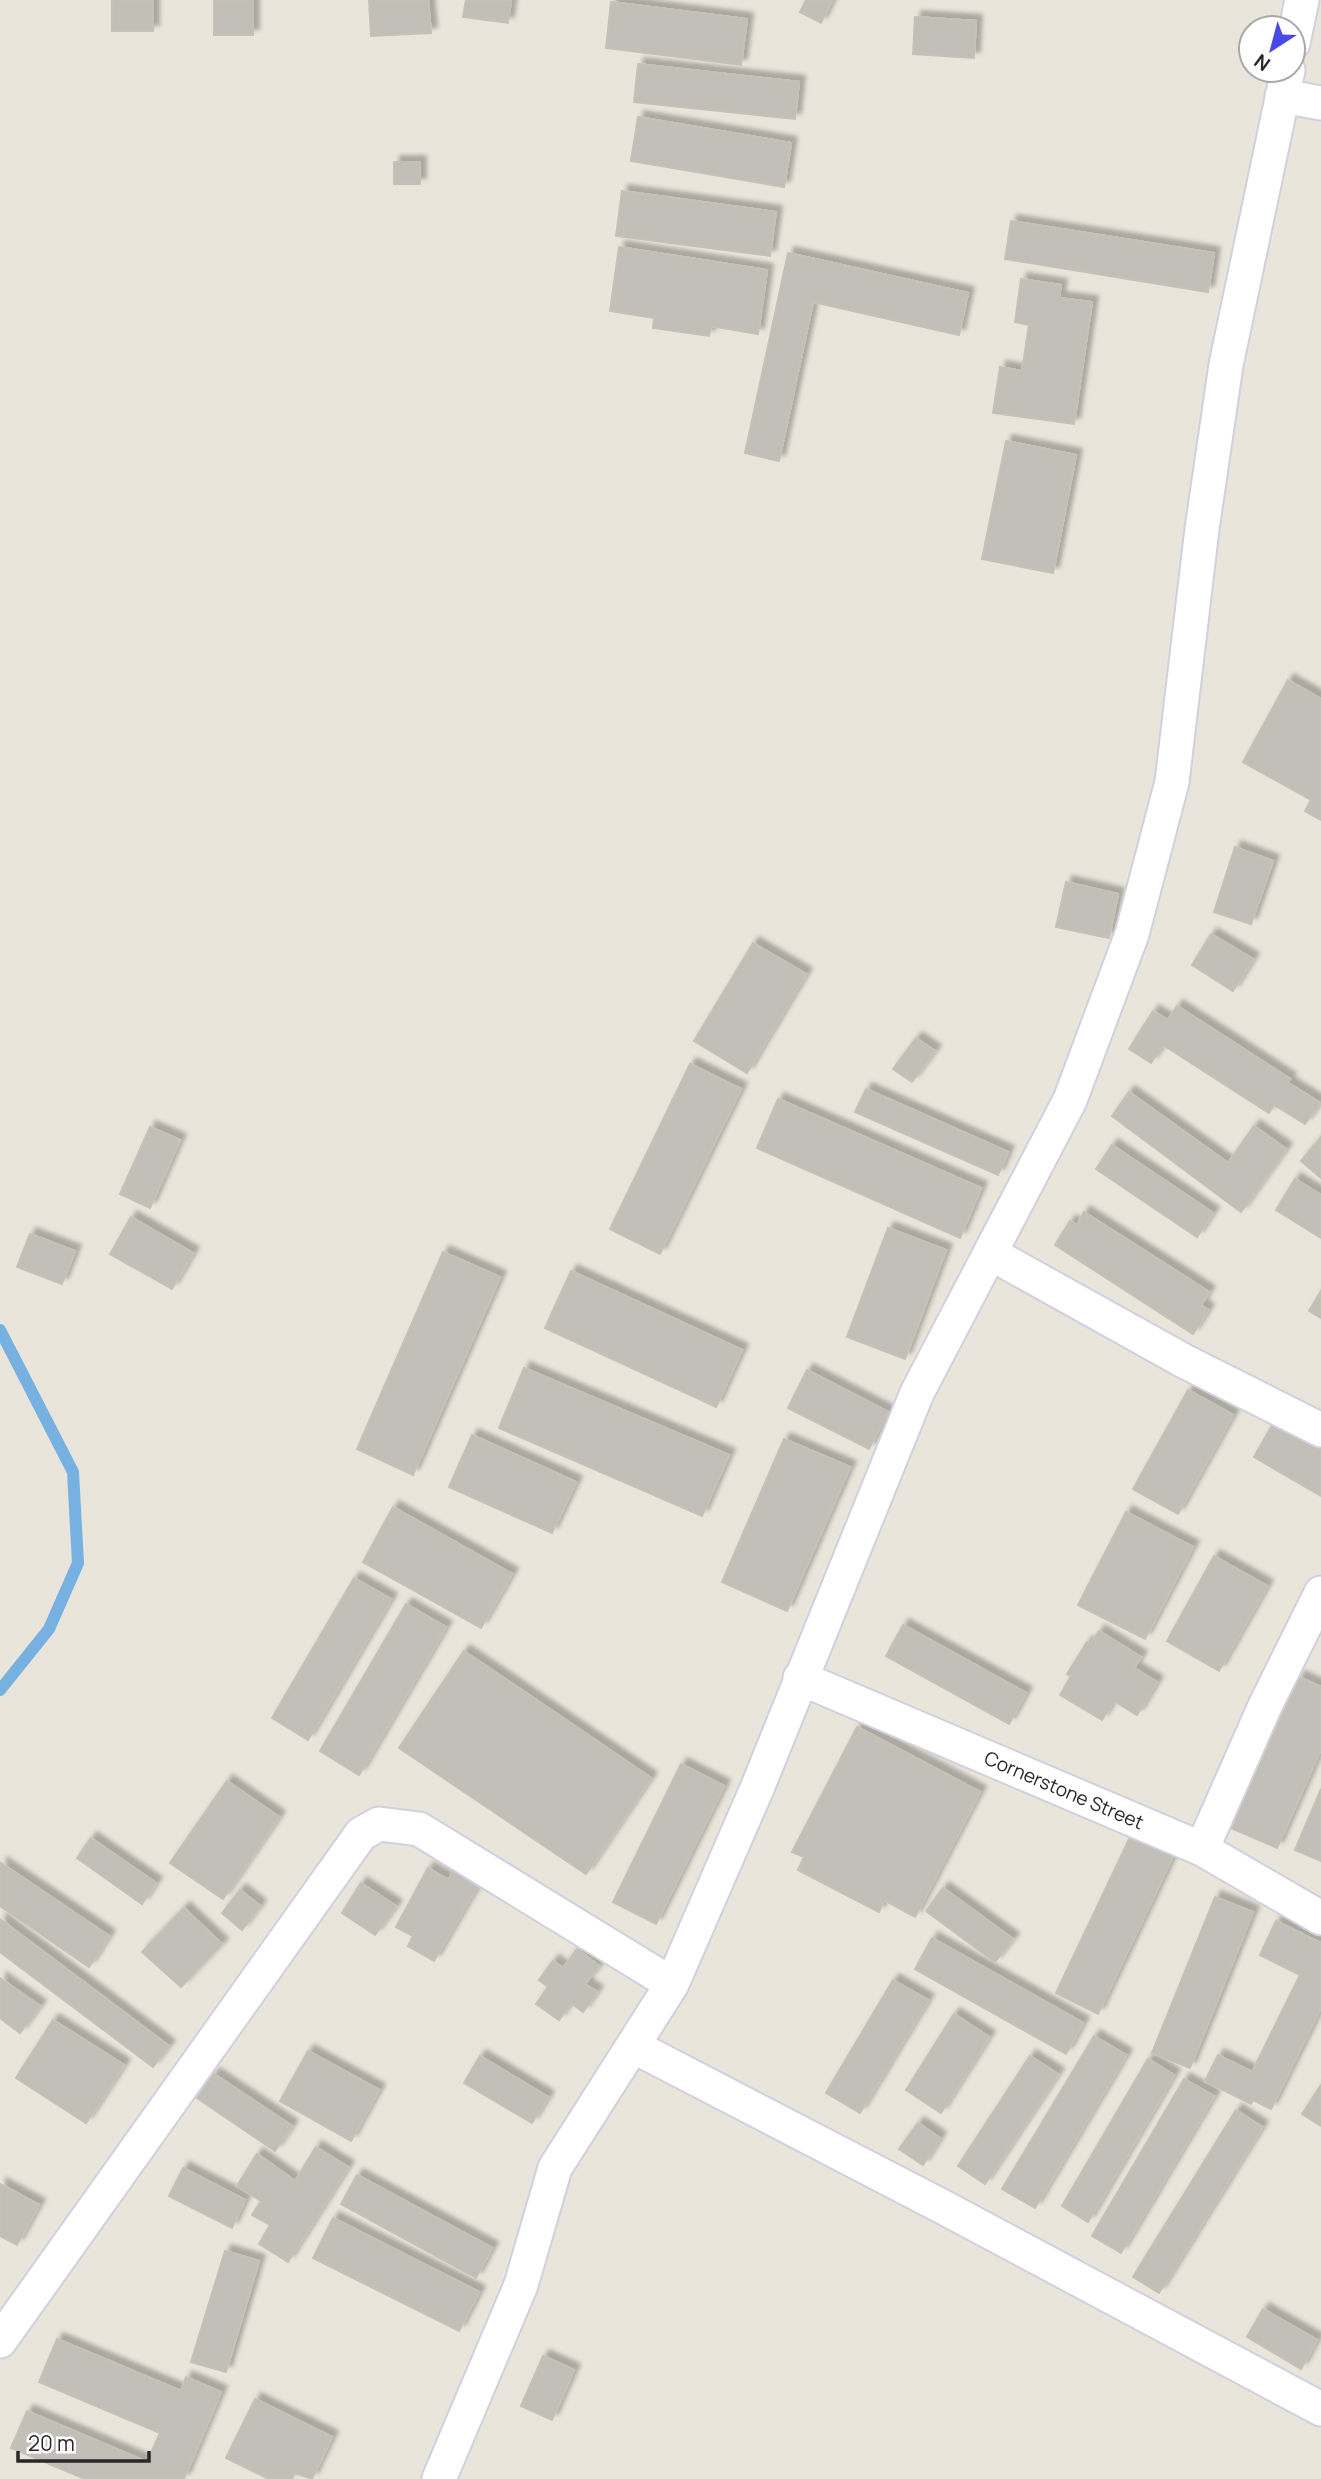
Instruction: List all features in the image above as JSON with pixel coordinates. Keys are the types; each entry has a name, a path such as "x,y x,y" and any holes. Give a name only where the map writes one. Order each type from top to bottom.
{"street":[{"path":"439,2479 521,2285 555,2168 672,1984 758,1786 918,1392 1070,1100 1132,934 1172,782 1202,529 1226,365 1285,84"},
{"path":"1287,84 1321,103"},
{"path":"990,1253 1184,1361 1321,1430"},
{"path":"1202,1849 1265,1706 1321,1593"},
{"name":"Cornerstone Street","path":"800,1678 1202,1849 1321,1918"},
{"path":"0,2342 361,1834 379,1824 419,1829 672,1984"},
{"path":"633,2046 1321,2409"}],"building":[{"path":"112,0 153,0 153,31 112,31"},
{"path":"214,0 253,0 253,35 214,35"},
{"path":"369,0 428,0 431,33 371,36"},
{"path":"466,0 511,0 508,23 463,17"},
{"path":"806,0 832,0 821,23 800,12"},
{"path":"611,2 747,19 741,65 606,48"},
{"path":"915,17 976,21 974,58 913,54"},
{"path":"638,64 799,82 795,119 634,102"},
{"path":"638,117 791,143 784,187 631,161"},
{"path":"394,162 420,162 420,184 394,184"},
{"path":"622,191 776,212 770,256 616,236"},
{"path":"1011,221 1214,253 1208,292 1005,259"},
{"path":"619,247 767,270 758,334 711,326 709,336 653,328 654,318 610,311"},
{"path":"788,253 968,293 959,335 813,302 779,461 745,453"},
{"path":"1021,279 1061,285 1059,298 1092,302 1074,424 993,413 1000,367 1022,371 1029,325 1015,322"},
{"path":"1006,441 1076,455 1053,573 982,559"},
{"path":"1288,680 1321,699 1321,820 1305,811 1311,800 1243,762"},
{"path":"1235,847 1273,861 1251,924 1214,912"},
{"path":"1066,882 1118,894 1109,938 1056,927"},
{"path":"1211,934 1253,959 1233,991 1192,965"},
{"path":"753,943 806,974 747,1073 694,1041"},
{"path":"1177,1006 1290,1079 1287,1082 1320,1103 1305,1124 1274,1105 1269,1113 1163,1045 1151,1063 1129,1049 1153,1011 1168,1020"},
{"path":"916,1038 935,1051 912,1082 893,1069"},
{"path":"690,1064 741,1089 660,1254 610,1229"},
{"path":"866,1089 1008,1152 998,1175 855,1112"},
{"path":"1129,1092 1228,1163 1254,1126 1286,1149 1241,1212 1112,1116"},
{"path":"778,1099 981,1188 960,1238 757,1148"},
{"path":"150,1127 180,1140 150,1208 120,1194"},
{"path":"1321,1137 1321,1178 1301,1161"},
{"path":"1112,1145 1213,1213 1197,1237 1096,1169"},
{"path":"1295,1179 1321,1195 1321,1238 1276,1210"},
{"path":"1084,1212 1209,1292 1201,1305 1208,1310 1193,1334 1055,1245 1070,1221 1077,1225"},
{"path":"131,1217 193,1253 172,1289 110,1254"},
{"path":"888,1228 946,1250 905,1359 847,1337"},
{"path":"30,1234 75,1251 62,1284 17,1267"},
{"path":"443,1252 500,1277 413,1475 357,1449"},
{"path":"571,1271 742,1350 716,1407 545,1328"},
{"path":"1321,1291 1321,1318 1309,1311"},
{"path":"524,1368 729,1455 702,1516 499,1428"},
{"path":"807,1370 888,1412 869,1449 788,1408"},
{"path":"1188,1390 1233,1415 1178,1514 1133,1489"},
{"path":"1274,1422 1321,1450 1321,1496 1254,1457"},
{"path":"472,1435 576,1482 552,1533 449,1487"},
{"path":"784,1439 850,1467 787,1611 722,1582"},
{"path":"393,1507 512,1574 481,1628 363,1562"},
{"path":"1126,1512 1193,1547 1145,1639 1078,1605"},
{"path":"1214,1556 1267,1586 1219,1671 1167,1641"},
{"path":"354,1578 391,1599 308,1740 272,1718"},
{"path":"406,1604 446,1627 359,1775 320,1751"},
{"path":"903,1625 1026,1693 1009,1724 886,1656"},
{"path":"1099,1631 1141,1657 1134,1668 1157,1682 1137,1715 1114,1701 1102,1720 1060,1695 1071,1676 1067,1674 1087,1642 1091,1644"},
{"path":"464,1651 651,1778 586,1874 399,1748"},
{"path":"1299,1677 1321,1687 1321,1749 1277,1848 1231,1828"},
{"path":"857,1727 980,1792 915,1917 884,1900 879,1912 798,1870 804,1857 792,1852"},
{"path":"681,1764 724,1786 656,1924 613,1902"},
{"path":"227,1781 279,1817 223,1899 170,1863"},
{"path":"1321,1789 1321,1861 1295,1850"},
{"path":"1131,1835 1173,1856 1098,2014 1056,1993"},
{"path":"91,1838 156,1883 142,1904 77,1858"},
{"path":"1,1863 109,1936 89,1967 0,1906"},
{"path":"428,1868 449,1880 453,1871 478,1885 434,1961 408,1946 413,1936 396,1927"},
{"path":"361,1883 396,1906 375,1935 342,1913"},
{"path":"943,1888 1013,1939 995,1962 926,1911"},
{"path":"240,1890 260,1906 242,1930 222,1913"},
{"path":"1215,1897 1253,1912 1190,2068 1152,2053"},
{"path":"184,1908 222,1944 181,1987 142,1952"},
{"path":"0,1919 169,2046 153,2067 0,1952"},
{"path":"1276,1921 1321,1943 1321,2007 1271,2109 1253,2100 1251,2104 1205,2081 1218,2055 1252,2072 1300,1975 1260,1955"},
{"path":"932,1938 1083,2023 1066,2054 915,1969"},
{"path":"577,1949 599,1966 585,1984 597,1992 583,2012 571,2003 559,2020 536,2004 548,1987 539,1980 553,1961 563,1968"},
{"path":"0,1978 40,2006 20,2033 0,2018"},
{"path":"893,1980 928,2000 860,2113 826,2093"},
{"path":"954,2014 989,2037 941,2113 906,2090"},
{"path":"53,2020 124,2065 86,2123 16,2078"},
{"path":"1094,2036 1126,2055 1035,2208 1002,2189"},
{"path":"308,2051 379,2090 351,2141 280,2101"},
{"path":"480,2056 548,2097 532,2123 464,2083"},
{"path":"1030,2056 1058,2074 985,2184 958,2166"},
{"path":"1148,2059 1174,2075 1088,2222 1062,2206"},
{"path":"214,2074 292,2126 275,2151 197,2098"},
{"path":"1184,2079 1214,2096 1121,2253 1092,2236"},
{"path":"1321,2085 1321,2126 1302,2114"},
{"path":"1236,2110 1262,2127 1159,2293 1133,2277"},
{"path":"918,2123 940,2138 923,2165 899,2149"},
{"path":"316,2147 348,2167 288,2262 259,2244 270,2225 252,2215 261,2201 237,2186 257,2154 295,2181"},
{"path":"183,2168 245,2200 232,2228 169,2196"},
{"path":"357,2175 492,2248 476,2278 341,2204"},
{"path":"0,2184 39,2205 17,2245 0,2236"},
{"path":"333,2218 479,2292 459,2331 313,2258"},
{"path":"225,2251 259,2261 226,2372 191,2362"},
{"path":"1263,2309 1317,2340 1301,2369 1247,2337"},
{"path":"57,2339 181,2391 186,2377 221,2392 184,2479 85,2479 11,2448 27,2411 147,2462 160,2433 39,2382"},
{"path":"543,2356 574,2370 552,2420 521,2406"},
{"path":"255,2399 332,2437 312,2479 295,2473 292,2479 269,2479 226,2458"}],"waterway":[{"path":"0,1330 73,1472 78,1563 49,1629 0,1690"}]}
